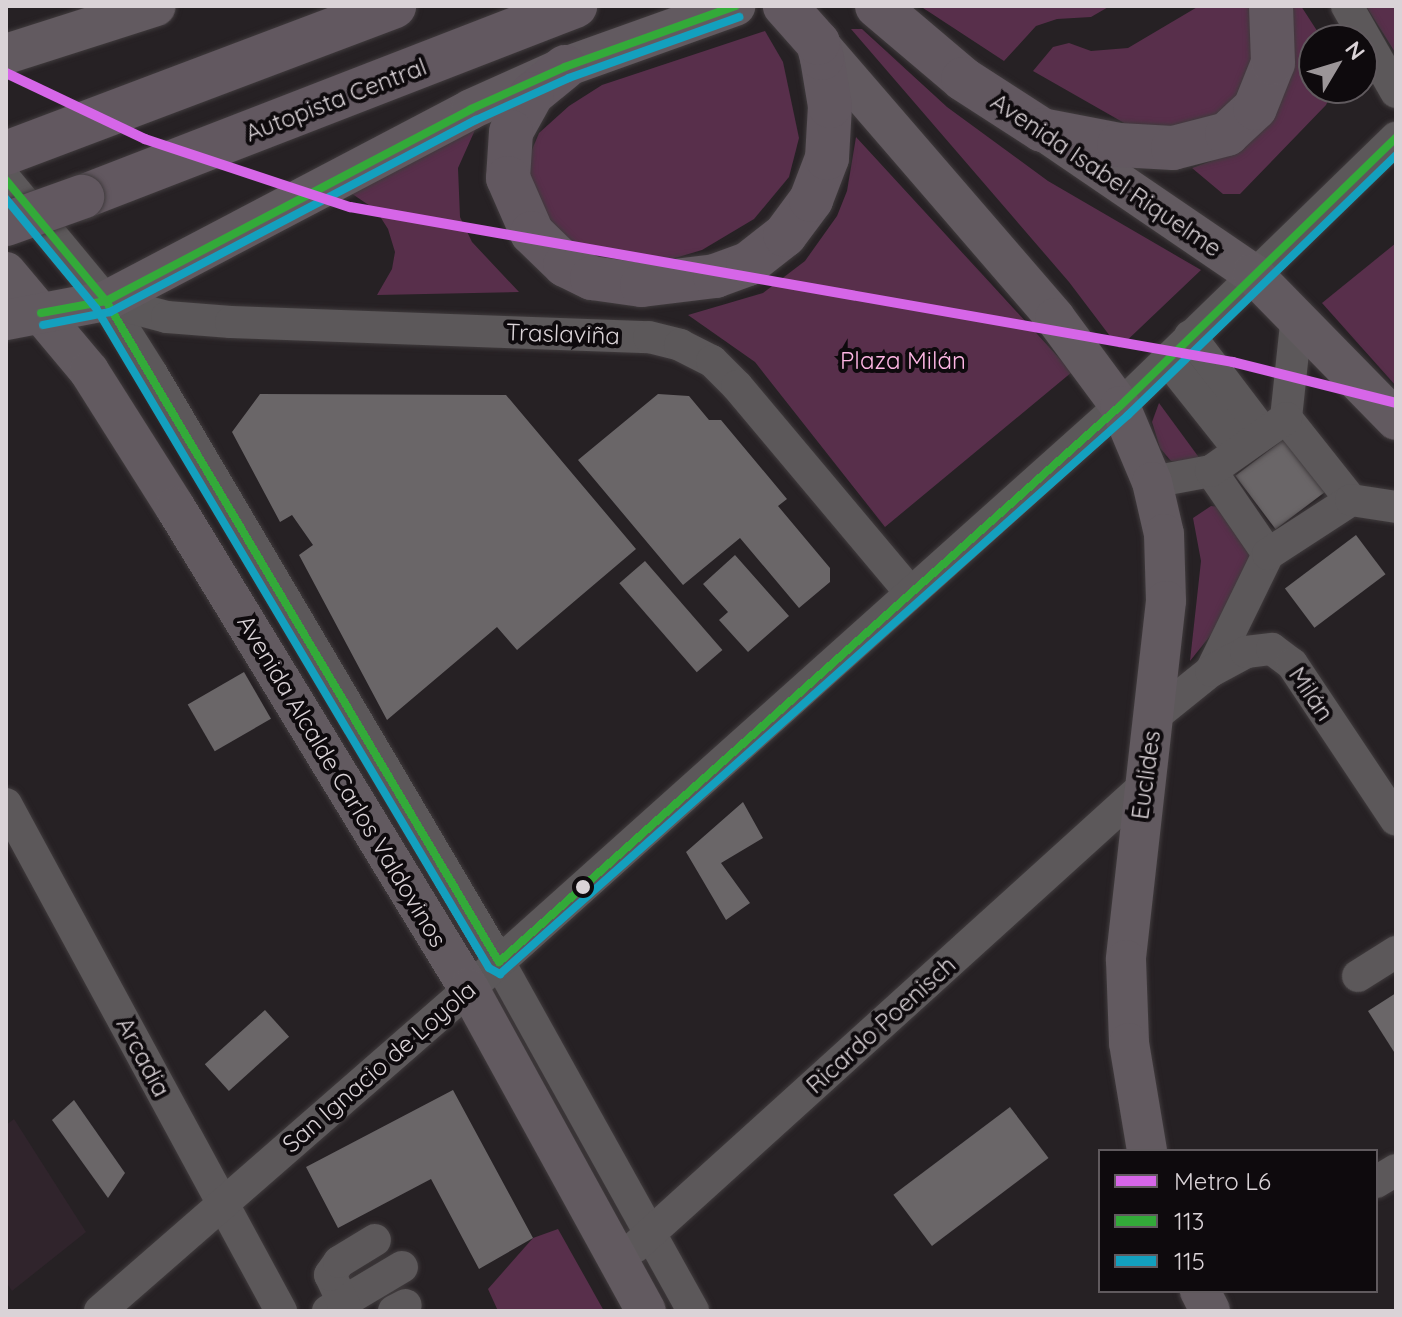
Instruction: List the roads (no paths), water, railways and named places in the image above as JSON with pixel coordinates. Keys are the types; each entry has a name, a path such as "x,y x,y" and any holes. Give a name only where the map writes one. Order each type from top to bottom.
{"highway":[{"path":"6,153 394,6"},
{"name":"Autopista Central","path":"6,224 575,6"},
{"path":"565,67 532,94 515,120 507,162 517,209 542,245 580,274 624,284 673,284 748,264 804,212 823,172 830,142 830,106 818,43 785,6"},
{"name":"Avenida Isabel Riquelme","path":"877,6 963,79 1042,130"},
{"path":"1042,130 1162,148 1200,145 1227,134 1255,108 1270,75 1275,38 1271,6"}],"main road":[{"path":"6,54 156,6"},
{"path":"25,318 106,301 391,148 565,67 734,6"},
{"path":"818,43 1003,253 1120,406"},
{"name":"Avenida Isabel Riquelme","path":"1042,130 1253,274 1297,315 1396,420"},
{"name":"Avenida Alcalde Carlos Valdovinos","path":"6,272 25,318 111,405 469,989 646,1311"},
{"name":"Euclides","path":"1120,406 1152,482 1167,567 1155,716 1143,787 1127,1001 1134,1085 1147,1149"},
{"path":"1201,1293 1210,1311"}],"street":[{"path":"1347,6 1396,92"},
{"name":"San Ignacio de Loyola","path":"100,1311 469,989 1120,406 1396,138"},
{"name":"Avenida Alcalde Carlos Valdovinos","path":"6,180 106,301 499,962 693,1311"},
{"name":"Traslaviña","path":"106,301 167,317 231,322 649,337 680,345 712,361 737,386 911,593"},
{"path":"1152,482 1211,471 1263,433 1297,315"},
{"path":"1190,336 1263,433"},
{"path":"1167,359 1351,500 1396,507"},
{"path":"1211,471 1268,554"},
{"path":"1211,671 1268,554 1351,500"},
{"name":"Milán","path":"1155,716 1211,671 1259,648 1283,655 1396,820"},
{"name":"Ricardo Poenisch","path":"619,1261 1143,787"},
{"name":"Arcadia","path":"6,804 281,1311"},
{"path":"1358,976 1396,952"},
{"path":"1378,1181 1396,1170"},
{"path":"375,1240 339,1262 330,1275 339,1308 402,1267"}],"metro line":[{"name":"L6","path":"6,73 145,139 350,207 1233,362 1396,403"}],"park label":[{"name":"Plaza Milán","path":"903,361"}]}
